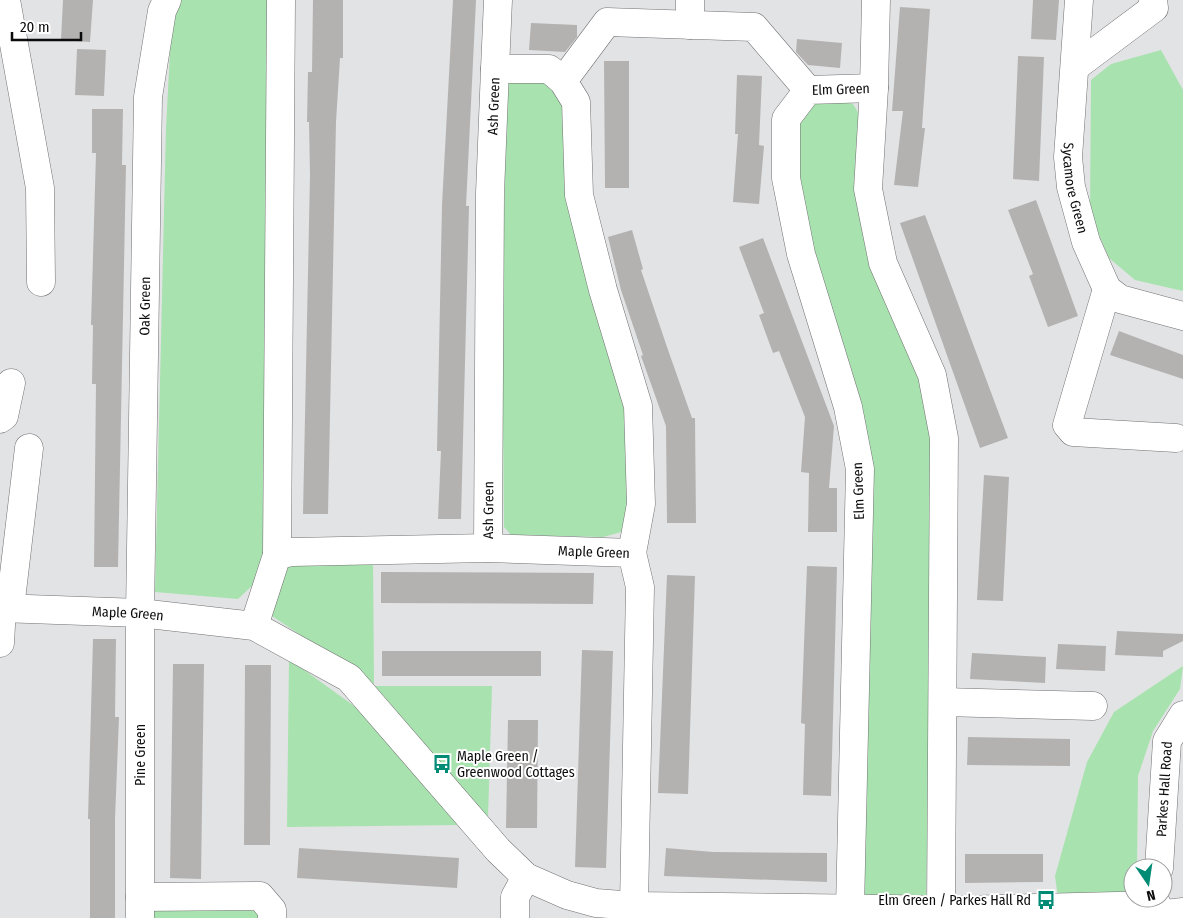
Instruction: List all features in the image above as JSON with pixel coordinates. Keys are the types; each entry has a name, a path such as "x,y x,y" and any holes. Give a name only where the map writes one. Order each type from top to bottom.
{"street":[{"path":"6,0 40,188 42,282"},
{"name":"Oak Green","path":"140,614 148,97 162,12 168,0"},
{"path":"254,626 277,555 281,0"},
{"path":"495,69 498,0"},
{"path":"874,88 876,0"},
{"name":"Sycamore Green","path":"1079,0 1068,157 1071,187 1086,242 1107,289"},
{"path":"1074,67 1154,8 1154,0"},
{"path":"563,81 607,22 690,12 754,27 808,90"},
{"name":"Ash Green","path":"488,548 490,193 495,69 548,69 563,81 576,102 579,196 603,290 638,406 641,504 632,552"},
{"name":"Elm Green","path":"850,909 860,469 848,407 801,254 786,178 786,118 808,90 874,88 868,189 883,263 932,375 944,438 943,702 955,913"},
{"path":"1176,438 1073,432 1066,425 1107,289 1120,298 1183,316"},
{"path":"0,419 4,416 11,383"},
{"path":"0,643 29,448"},
{"name":"Maple Green","path":"277,555 292,552 488,548 632,552 640,588 634,906"},
{"name":"Maple Green","path":"4,608 140,614 254,626 349,678 498,850 526,877 567,895 596,903 634,906 850,909"},
{"name":"Pine Green","path":"140,614 140,907 260,896 272,910 272,918"},
{"path":"943,702 1093,706"},
{"name":"Parkes Hall Road","path":"1160,858 1167,741 1183,715"},
{"path":"515,918 514,897 526,877"},
{"path":"850,909 955,913 1162,910"}],"green space":[{"path":"180,0 275,0 270,538 256,582 238,599 155,592 166,128 172,14"},
{"path":"1161,50 1183,90 1183,291 1135,280 1109,258 1090,214 1091,80 1111,64"},
{"path":"507,76 542,76 565,101 626,407 634,494 625,531 603,537 511,535 504,527 502,315"},
{"path":"827,99 853,104 861,117 935,436 926,899 863,896 869,446 851,367 825,302 799,217 795,120 807,107"},
{"path":"288,558 373,558 374,684 272,616 273,589"},
{"path":"289,659 368,716 460,825 287,827"},
{"path":"1183,666 1180,689 1153,731 1138,776 1137,858 1123,858 1123,895 1058,898 1055,876 1087,762 1114,712"},
{"path":"375,686 492,686 488,818"},
{"path":"252,902 264,918 152,918 152,908"}],"building":[{"path":"63,0 93,0 90,42 61,40"},
{"path":"313,0 343,0 343,58 340,58 336,122 328,514 303,514 310,175 309,122 307,122 308,72 312,72"},
{"path":"453,0 476,0 466,206 469,206 461,519 438,519 441,451 437,451 442,205"},
{"path":"1033,0 1059,0 1056,40 1031,39"},
{"path":"900,7 930,9 922,128 925,128 918,187 894,185 903,111 892,111"},
{"path":"531,23 577,25 577,37 565,52 529,50"},
{"path":"797,39 842,43 840,68 808,65 796,52"},
{"path":"77,49 106,50 104,96 75,95"},
{"path":"1018,56 1044,57 1039,181 1013,179"},
{"path":"604,61 629,61 629,188 605,188"},
{"path":"737,75 762,76 759,145 764,146 759,204 733,202 738,134 735,134"},
{"path":"92,109 123,109 122,165 126,165 118,567 94,567 96,384 92,384 93,325 91,325 96,153 92,153"},
{"path":"1036,200 1078,316 1048,327 1029,276 1033,274 1008,210"},
{"path":"925,215 1008,438 980,448 900,223"},
{"path":"632,230 643,269 641,270 692,418 695,418 696,523 667,523 666,426 641,356 643,355 621,290 608,237"},
{"path":"763,238 834,426 829,488 837,488 837,532 808,532 809,473 801,472 805,417 779,351 773,353 759,315 764,313 739,247"},
{"path":"1119,331 1183,355 1183,379 1110,355"},
{"path":"984,475 1009,477 1003,601 977,600"},
{"path":"807,566 837,567 831,796 803,795 805,724 801,723"},
{"path":"381,572 594,573 593,604 381,603"},
{"path":"667,575 695,576 688,794 658,793"},
{"path":"1117,631 1183,634 1183,641 1163,651 1163,657 1115,655"},
{"path":"93,639 116,639 115,717 119,717 115,819 115,918 90,918 90,819 88,819"},
{"path":"1058,644 1106,646 1105,671 1056,669"},
{"path":"582,650 613,651 606,868 575,867"},
{"path":"382,651 541,651 541,676 382,676"},
{"path":"972,653 1046,657 1045,683 970,679"},
{"path":"173,664 204,664 201,879 170,878"},
{"path":"245,665 271,665 270,845 244,845"},
{"path":"508,720 538,720 537,828 506,828"},
{"path":"968,737 1070,739 1070,766 967,765"},
{"path":"299,848 459,858 457,888 297,878"},
{"path":"666,848 713,852 827,853 827,882 664,876"},
{"path":"965,854 1043,854 1043,882 965,883"}],"place":[{"name":"Maple Green / Greenwood Cottages","path":"442,764"},
{"name":"Elm Green / Parkes Hall Rd","path":"1046,900"}]}
